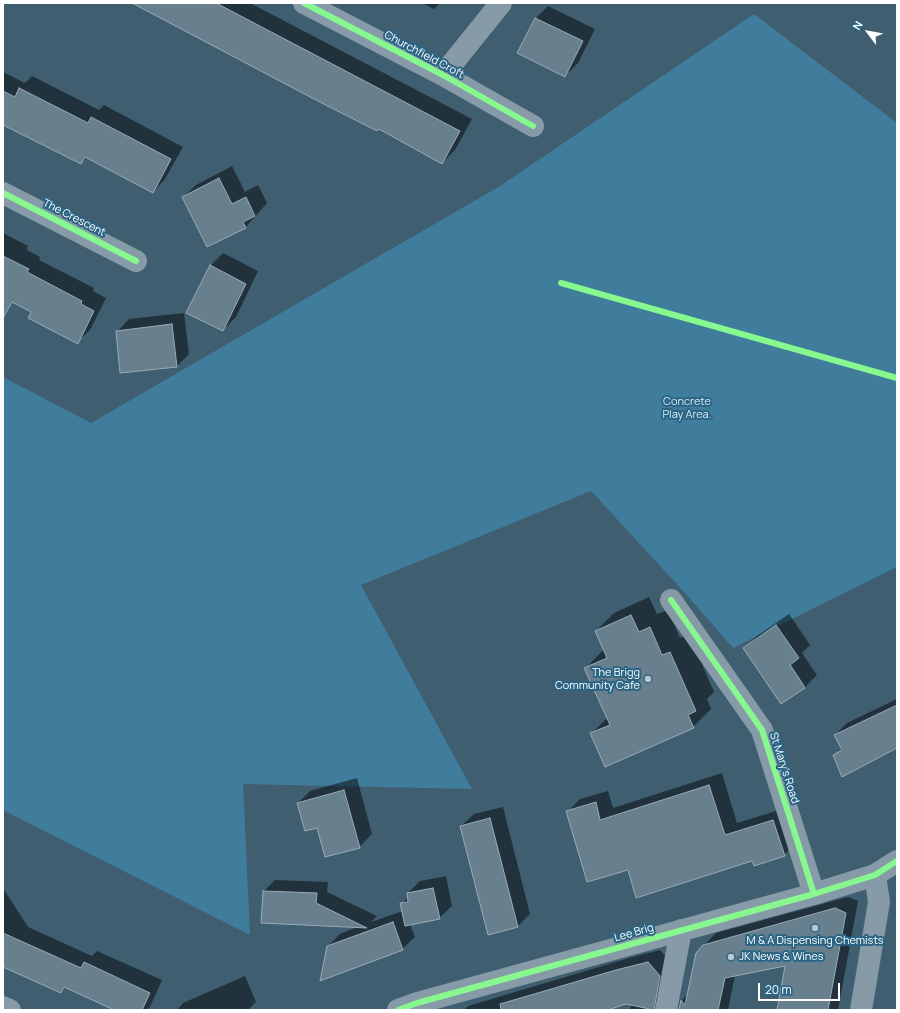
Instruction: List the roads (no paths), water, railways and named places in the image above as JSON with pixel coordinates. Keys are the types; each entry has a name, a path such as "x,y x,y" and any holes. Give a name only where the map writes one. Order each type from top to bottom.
{"street":[{"name":"Churchfield Croft","path":"304,3 443,75 533,126"},
{"path":"443,75 501,3"},
{"name":"The Crescent","path":"3,193 136,261"},
{"name":"St Mary's Road","path":"671,600 762,730 814,894"},
{"name":"Lee Brig","path":"411,1008 681,930 814,894 875,875 897,861"},
{"path":"861,1010 879,902 875,875"},
{"path":"666,1010 681,930"},
{"path":"3,1007 10,1010"}],"place":[{"name":"The Brigg Community Cafe","path":"648,679"},
{"name":"M & A Dispensing Chemists","path":"815,928"},
{"name":"JK News & Wines","path":"731,957"}],"park label":[{"name":"Concrete Play Area.","path":"687,408"}]}
